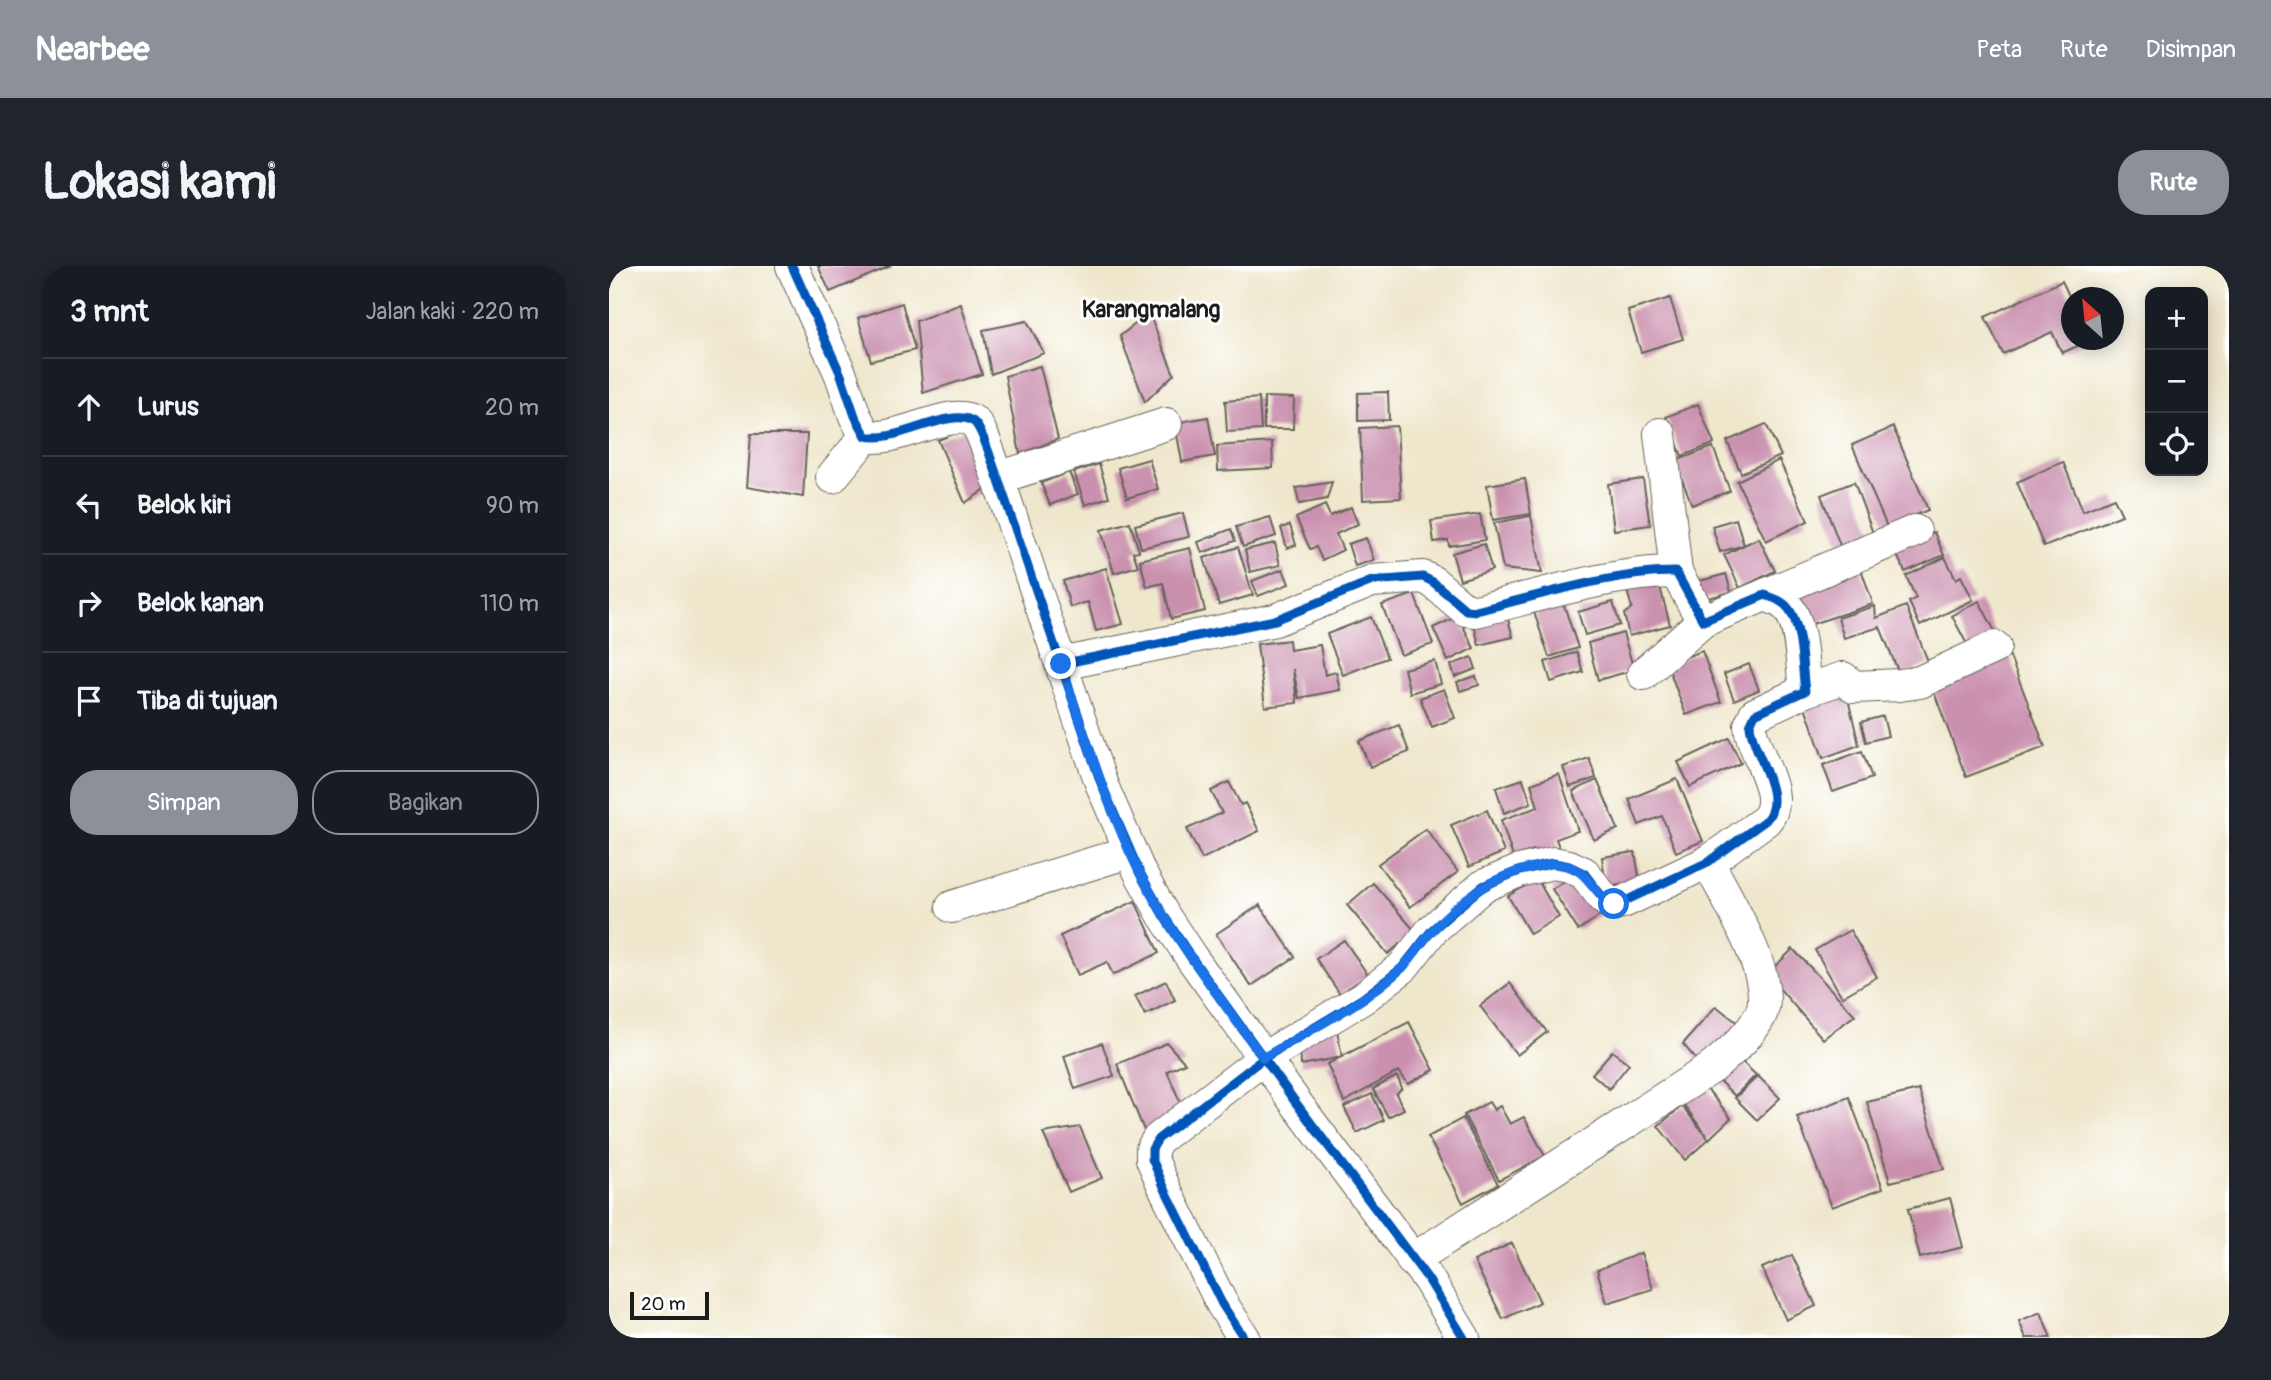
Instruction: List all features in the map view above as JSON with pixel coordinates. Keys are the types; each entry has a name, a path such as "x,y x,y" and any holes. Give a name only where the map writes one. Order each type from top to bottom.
{"street":[{"path":"792,266 841,375 858,423 866,436 874,439 891,437 953,418 965,418 974,423 998,478 1101,783 1129,852 1164,916 1263,1058 1428,1279 1464,1338"},
{"path":"998,478 1166,424"},
{"path":"1660,434 1676,572 1703,621"},
{"path":"832,477 866,436"},
{"path":"1643,674 1703,621 1915,531"},
{"path":"1061,664 1275,620 1372,581 1423,577 1433,582 1466,610 1476,611 1613,578 1676,572"},
{"path":"1765,595 1783,603 1793,617 1805,691"},
{"path":"1244,1338 1221,1304 1152,1159 1152,1149 1159,1139 1263,1058 1363,998 1402,968 1433,930 1483,886 1519,871 1553,863 1584,873 1604,899 1614,904 1661,886 1709,862 1766,820 1774,808 1772,791 1750,731 1751,720 1762,710 1843,678 1854,687 1920,682 1995,647"},
{"path":"952,907 1129,852"},
{"path":"1412,1260 1713,1067 1741,1042 1761,1015 1765,1002 1764,984 1749,943 1709,862"}],"building":[{"path":"818,266 891,266 830,292"},
{"path":"2062,281 2065,287 2061,287 2061,350 2069,350 2062,353 2052,332 2003,354 1985,317"},
{"path":"1670,298 1683,339 1641,352 1628,311"},
{"path":"902,303 915,350 871,361 858,318"},
{"path":"961,304 982,374 923,393 916,321"},
{"path":"1149,313 1174,374 1145,402 1120,336"},
{"path":"1027,321 1044,353 991,374 983,330"},
{"path":"1040,366 1058,439 1020,454 1005,376"},
{"path":"1388,392 1389,420 1358,421 1358,393"},
{"path":"1264,397 1294,398 1293,429 1264,429"},
{"path":"1259,398 1261,430 1227,432 1225,401"},
{"path":"1698,404 1714,444 1682,456 1666,417"},
{"path":"1208,417 1215,456 1182,462 1175,423"},
{"path":"1766,424 1781,456 1741,473 1727,441"},
{"path":"1397,426 1401,498 1363,500 1360,428"},
{"path":"1893,427 1928,510 1887,527 1852,445"},
{"path":"969,428 990,486 965,503 938,440"},
{"path":"751,434 807,434 803,497 747,487"},
{"path":"1272,442 1273,468 1218,471 1217,446"},
{"path":"1713,447 1730,491 1692,505 1675,461"},
{"path":"1149,459 1158,489 1127,498 1118,468"},
{"path":"1779,460 1808,521 1766,541 1737,481"},
{"path":"2063,462 2083,511 2114,498 2122,515 2044,547 2017,482"},
{"path":"1099,464 1109,497 1085,505 1074,472"},
{"path":"1069,472 1078,494 1050,505 1041,483"},
{"path":"1525,479 1531,514 1493,520 1487,485"},
{"path":"1643,479 1650,525 1614,530 1608,484"},
{"path":"1332,482 1327,499 1299,504 1296,488"},
{"path":"1854,482 1874,536 1841,548 1821,495"},
{"path":"1325,505 1330,516 1351,507 1358,524 1336,534 1343,550 1322,560 1316,547 1310,549 1296,518"},
{"path":"1183,513 1189,537 1141,548 1135,525"},
{"path":"1480,514 1485,540 1449,546 1448,540 1434,542 1431,521"},
{"path":"1531,516 1542,573 1503,569 1494,523"},
{"path":"1270,517 1276,536 1243,547 1236,527"},
{"path":"1736,519 1744,545 1720,552 1712,526"},
{"path":"1130,522 1139,551 1133,552 1138,566 1114,573 1101,530"},
{"path":"1290,525 1296,545 1287,548 1281,528"},
{"path":"1231,529 1235,541 1202,553 1198,542"},
{"path":"1934,532 1944,555 1905,572 1894,549"},
{"path":"1366,538 1374,560 1355,566 1348,544"},
{"path":"1759,538 1775,571 1740,588 1724,555"},
{"path":"1275,543 1280,565 1250,572 1245,550"},
{"path":"1484,544 1492,570 1460,580 1452,553"},
{"path":"1238,547 1253,595 1219,605 1204,558"},
{"path":"1190,548 1205,611 1171,619 1163,583 1147,587 1140,560"},
{"path":"1945,557 1956,579 1961,576 1973,600 1920,626 1909,602 1916,598 1906,576"},
{"path":"1859,563 1873,604 1809,625 1795,585"},
{"path":"1106,568 1123,624 1096,631 1088,602 1070,607 1063,581"},
{"path":"1283,569 1289,584 1258,596 1252,581"},
{"path":"1726,574 1731,592 1697,601 1692,583"},
{"path":"1658,579 1670,625 1629,636 1624,614 1632,608 1626,587"},
{"path":"1414,594 1433,644 1401,655 1382,605"},
{"path":"1562,599 1578,648 1549,657 1533,609"},
{"path":"1979,601 1997,635 1970,650 1952,616"},
{"path":"1613,602 1620,625 1585,635 1578,612"},
{"path":"1875,606 1876,618 1906,606 1929,664 1900,676 1880,627 1844,638 1838,618"},
{"path":"1506,612 1513,637 1479,645 1473,621"},
{"path":"1458,616 1474,648 1448,661 1433,628"},
{"path":"1371,617 1387,658 1343,675 1327,634"},
{"path":"1623,633 1634,670 1598,680 1588,643"},
{"path":"1289,640 1290,650 1320,645 1325,675 1336,672 1340,690 1299,698 1293,669 1297,703 1265,707 1257,644"},
{"path":"2007,649 2045,747 1966,777 1929,679"},
{"path":"1702,651 1721,702 1686,715 1667,664"},
{"path":"1577,652 1583,672 1551,682 1545,662"},
{"path":"1472,657 1476,669 1455,677 1451,665"},
{"path":"1435,661 1441,684 1410,693 1404,669"},
{"path":"1749,664 1759,690 1734,700 1724,674"},
{"path":"1476,676 1479,685 1460,691 1457,682"},
{"path":"1843,678 1859,745 1823,758 1802,698"},
{"path":"1444,689 1455,718 1432,727 1420,698"},
{"path":"1883,716 1888,736 1866,742 1861,722"},
{"path":"1399,725 1409,752 1370,767 1359,741"},
{"path":"1729,738 1741,763 1690,787 1678,762"},
{"path":"1862,751 1872,778 1833,792 1823,765"},
{"path":"1589,758 1596,778 1570,787 1563,767"},
{"path":"1559,774 1578,831 1556,839 1559,847 1536,854 1534,850 1513,857 1501,820 1538,807 1531,784"},
{"path":"1523,779 1531,803 1504,813 1496,788"},
{"path":"1677,779 1703,841 1676,852 1662,816 1639,825 1629,799"},
{"path":"1597,780 1618,829 1594,840 1573,791"},
{"path":"1229,782 1241,805 1245,803 1259,831 1202,859 1187,829 1222,813 1211,791"},
{"path":"1487,810 1504,852 1469,867 1451,825"},
{"path":"1426,829 1458,872 1410,907 1378,864"},
{"path":"1635,852 1640,882 1606,887 1602,857"},
{"path":"1577,873 1603,914 1578,930 1552,889"},
{"path":"1537,879 1559,917 1530,934 1508,896"},
{"path":"1373,883 1415,931 1388,954 1347,905"},
{"path":"1135,901 1159,953 1113,975 1107,962 1078,975 1060,936"},
{"path":"1260,905 1295,957 1251,986 1216,934"},
{"path":"1850,930 1877,977 1842,997 1815,950"},
{"path":"1344,940 1368,975 1340,994 1316,959"},
{"path":"1793,949 1855,1015 1823,1039 1767,974"},
{"path":"1166,981 1175,1000 1145,1015 1135,996"},
{"path":"1510,983 1547,1032 1517,1055 1480,1006"},
{"path":"1716,1006 1744,1028 1703,1068 1683,1044"},
{"path":"1409,1022 1434,1070 1408,1084 1399,1071 1344,1102 1327,1064"},
{"path":"1336,1025 1342,1057 1301,1065 1300,1041"},
{"path":"1102,1043 1114,1076 1075,1089 1064,1056"},
{"path":"1167,1043 1185,1063 1167,1071 1186,1116 1145,1133 1117,1064"},
{"path":"1612,1051 1629,1064 1609,1089 1592,1074"},
{"path":"1737,1057 1756,1075 1735,1096 1716,1078"},
{"path":"1397,1076 1402,1088 1396,1094 1404,1109 1388,1117 1373,1089"},
{"path":"1758,1076 1780,1098 1757,1120 1735,1098"},
{"path":"1703,1084 1731,1118 1709,1139 1682,1102"},
{"path":"1919,1090 1944,1169 1890,1182 1867,1102"},
{"path":"1372,1094 1384,1120 1357,1133 1344,1107"},
{"path":"1849,1097 1883,1188 1832,1207 1797,1117"},
{"path":"1489,1102 1494,1110 1500,1106 1510,1124 1524,1117 1545,1156 1499,1180 1464,1115"},
{"path":"1682,1106 1709,1139 1685,1160 1658,1126"},
{"path":"1463,1118 1498,1184 1463,1203 1428,1137"},
{"path":"1080,1127 1102,1178 1069,1192 1043,1133"},
{"path":"1950,1198 1963,1247 1920,1258 1908,1209"},
{"path":"1512,1243 1540,1302 1503,1319 1474,1261"},
{"path":"1641,1253 1653,1289 1607,1303 1597,1270"},
{"path":"1792,1255 1816,1306 1786,1320 1762,1268"},
{"path":"2041,1312 2051,1338 2026,1338 2019,1321"}],"cycle path":[{"path":"792,266 841,375 855,416 866,436 892,435 952,418 964,418 977,426 998,478 1101,783 1140,873 1191,957 1428,1279 1464,1338"},
{"path":"1061,664 1275,620 1372,581 1423,577 1433,582 1466,610 1476,611 1601,580 1676,572 1703,621 1765,595 1787,606 1797,626 1805,691 1755,714 1750,725 1771,787 1772,810 1766,820 1708,862 1623,902 1614,904 1604,899 1584,873 1553,863 1519,871 1483,886 1432,930 1402,968 1363,998 1264,1058 1158,1139 1152,1149 1152,1159 1222,1304 1244,1338"}],"district":[{"name":"Karangmalang","path":"1151,309"}],"route":[{"path":"1061,664 1101,783 1129,852 1164,916 1263,1058 1363,998 1402,968 1433,930 1483,886 1519,871 1553,863 1584,873 1604,899 1614,904"}]}
